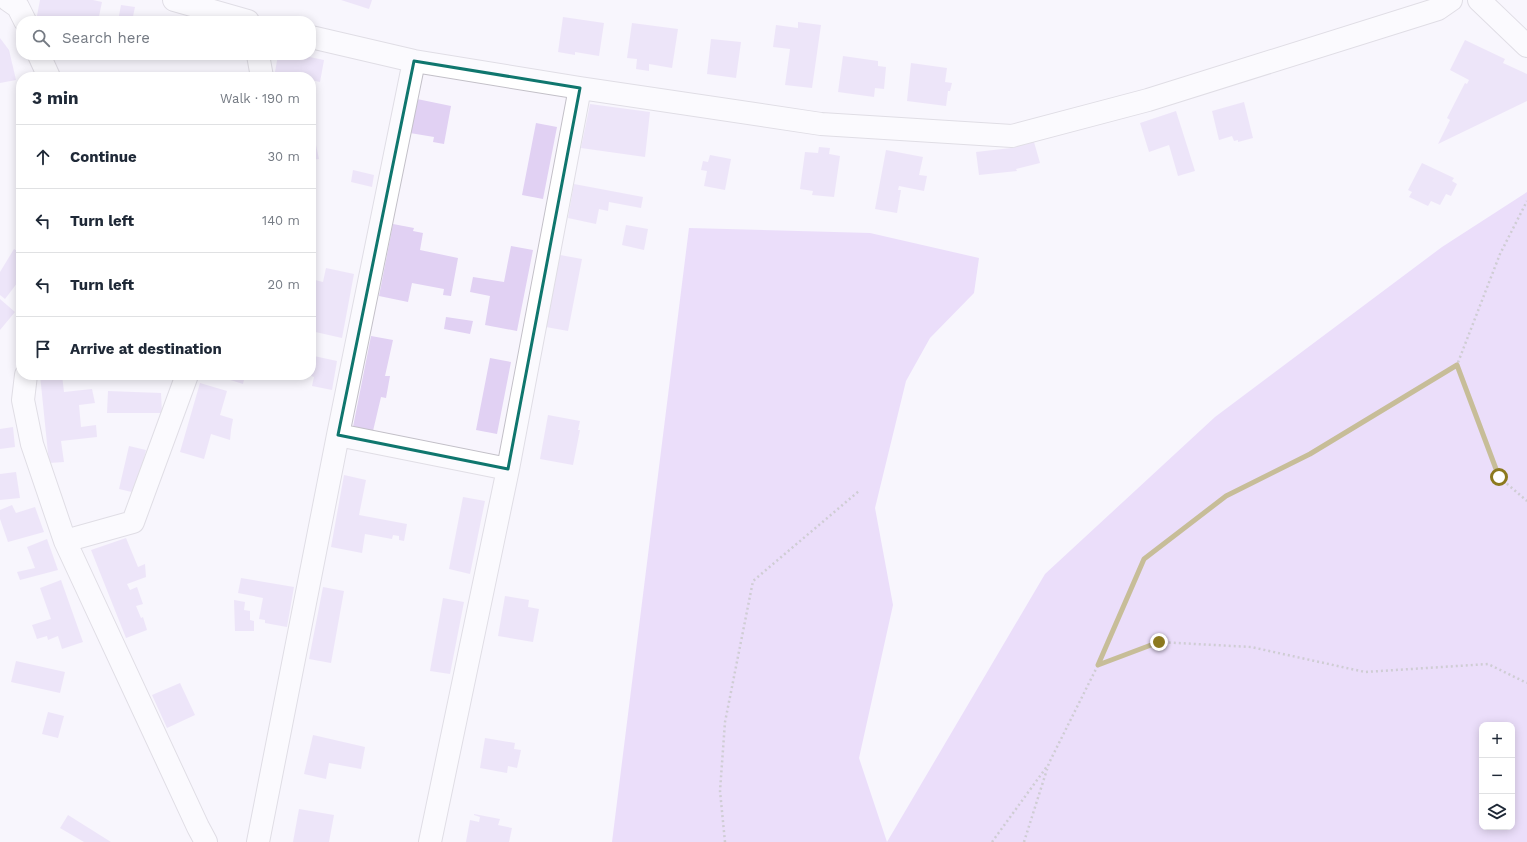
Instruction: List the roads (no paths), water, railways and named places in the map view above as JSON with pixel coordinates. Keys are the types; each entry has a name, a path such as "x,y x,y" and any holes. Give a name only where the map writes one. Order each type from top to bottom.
{"street":[{"path":"8,0 18,7 22,16"},
{"path":"174,0 230,16"},
{"path":"316,38 414,61 580,88 821,124 1012,136 1148,100 1438,9 1450,0"},
{"path":"1479,0 1527,46"},
{"path":"42,60 47,72"},
{"path":"259,60 261,72"},
{"path":"258,842 338,435 414,61"},
{"path":"430,842 508,469 580,88"},
{"path":"25,380 23,400 32,444 65,541 206,842"},
{"path":"65,541 133,522 185,380"},
{"path":"338,435 508,469"}]}
